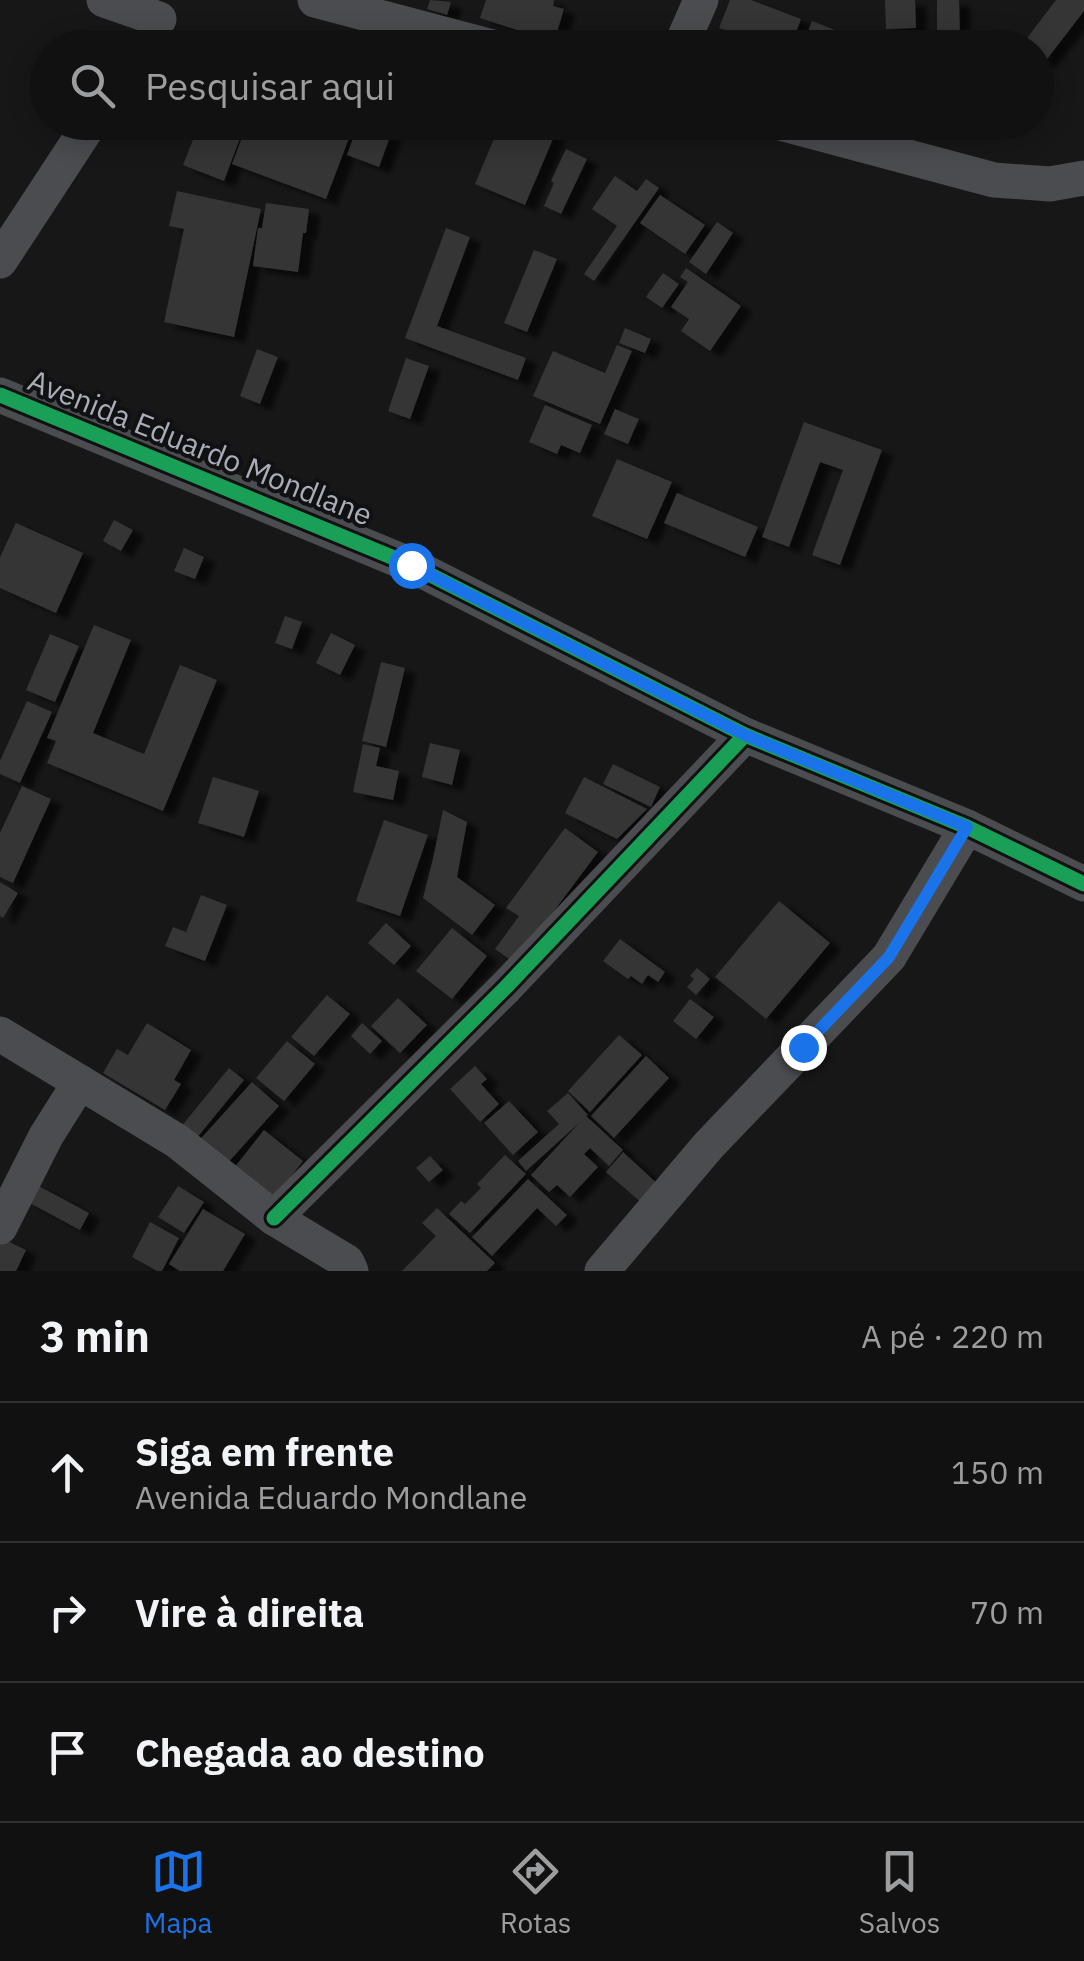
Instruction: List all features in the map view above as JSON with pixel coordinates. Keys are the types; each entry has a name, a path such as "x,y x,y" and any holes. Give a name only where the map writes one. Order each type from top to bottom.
{"street":[{"path":"104,0 155,22"},
{"path":"315,0 428,30"},
{"path":"688,30 701,0"},
{"path":"0,261 79,140"},
{"path":"844,140 994,180 1050,184 1084,178"},
{"name":"Avenida Eduardo Mondlane","path":"2,402 411,565 745,735 967,827 1084,884"},
{"path":"274,1218 506,987 745,735"},
{"path":"602,1271 708,1144 889,957 967,827"},
{"path":"0,1034 176,1141 274,1218 347,1262 351,1271"},
{"path":"0,1227 46,1136 80,1082"}],"building":[{"path":"430,0 451,2 447,15 427,9"},
{"path":"486,0 554,0 553,6 564,9 558,30 517,30 480,18"},
{"path":"730,0 751,0 801,19 797,30 719,28"},
{"path":"885,0 915,0 916,28 886,29"},
{"path":"937,0 959,0 960,30 937,30"},
{"path":"1056,0 1084,0 1084,11 1054,50 1054,30 1033,30"},
{"path":"812,21 835,30 809,30"},
{"path":"193,140 239,140 224,181 183,165"},
{"path":"241,140 348,140 326,199 232,164"},
{"path":"352,140 389,140 379,167 347,155"},
{"path":"493,140 552,140 525,205 475,184"},
{"path":"566,149 587,159 561,214 544,206"},
{"path":"615,176 637,191 646,179 659,188 594,281 584,274 617,226 592,209"},
{"path":"177,191 261,209 234,337 164,322 184,229 169,226"},
{"path":"660,195 705,225 685,254 640,223"},
{"path":"266,203 309,209 298,272 253,266"},
{"path":"717,222 733,233 706,274 689,262"},
{"path":"446,228 470,237 437,326 526,358 518,380 405,338"},
{"path":"534,250 557,259 527,332 504,323"},
{"path":"686,268 741,306 710,351 681,331 689,319 671,307 688,282 680,277"},
{"path":"663,273 679,284 662,308 646,297"},
{"path":"625,328 651,339 645,353 619,343"},
{"path":"617,345 632,351 600,424 533,396 553,351 605,373"},
{"path":"257,349 278,357 260,404 240,396"},
{"path":"406,358 429,366 410,419 388,411"},
{"path":"545,405 592,425 580,453 561,445 557,454 529,442"},
{"path":"615,409 639,419 628,444 604,434"},
{"path":"804,422 882,450 840,565 812,555 843,470 820,462 789,547 762,537"},
{"path":"617,459 672,482 647,539 592,516"},
{"path":"677,493 758,527 745,557 664,523"},
{"path":"114,520 133,530 121,551 103,541"},
{"path":"16,523 83,553 56,613 0,588 0,557"},
{"path":"184,548 204,557 195,579 174,571"},
{"path":"285,616 302,622 292,649 275,643"},
{"path":"94,625 131,640 93,733 144,754 180,665 217,680 163,811 47,763 56,741 47,738"},
{"path":"331,633 355,645 340,675 316,663"},
{"path":"50,634 79,646 55,702 26,690"},
{"path":"381,662 405,668 386,747 362,741"},
{"path":"27,701 52,712 20,783 0,774 0,761"},
{"path":"430,743 460,750 452,785 422,777"},
{"path":"363,744 380,748 376,766 399,771 393,800 353,792"},
{"path":"613,764 660,787 651,807 603,784"},
{"path":"213,777 259,791 244,837 198,823"},
{"path":"584,777 647,809 617,839 565,813"},
{"path":"22,786 51,799 13,883 0,877 0,833"},
{"path":"443,810 467,822 457,877 495,905 472,935 423,898"},
{"path":"384,820 428,835 400,916 356,901"},
{"path":"565,828 598,852 515,963 495,949 519,916 506,908"},
{"path":"0,882 18,893 3,918 0,916"},
{"path":"201,895 227,905 205,961 165,946 173,927 186,932"},
{"path":"779,901 830,943 766,1019 715,977"},
{"path":"386,923 411,946 394,965 368,943"},
{"path":"452,928 487,956 452,999 416,971"},
{"path":"620,939 665,972 658,982 648,975 642,984 631,976 628,979 603,961"},
{"path":"697,968 710,979 696,995 687,987"},
{"path":"327,995 350,1014 314,1056 291,1037"},
{"path":"398,998 427,1025 400,1053 371,1026"},
{"path":"690,999 714,1017 696,1039 673,1021"},
{"path":"147,1023 191,1050 174,1080 181,1084 165,1110 103,1073 117,1049 128,1055"},
{"path":"362,1023 382,1041 370,1054 351,1036"},
{"path":"619,1035 642,1055 590,1112 568,1091"},
{"path":"287,1041 315,1064 284,1101 256,1078"},
{"path":"646,1056 669,1078 614,1138 591,1116"},
{"path":"475,1066 487,1079 481,1084 499,1104 480,1122 450,1089"},
{"path":"229,1068 244,1080 191,1145 176,1133"},
{"path":"252,1082 279,1106 223,1168 196,1144"},
{"path":"568,1093 586,1116 623,1150 609,1166 590,1148 584,1154 598,1167 570,1197 557,1185 549,1192 531,1175 580,1122 526,1171 518,1161 559,1124 547,1111"},
{"path":"509,1101 538,1132 513,1155 484,1123"},
{"path":"264,1130 303,1161 273,1200 234,1168"},
{"path":"623,1152 660,1186 643,1204 606,1172"},
{"path":"505,1155 526,1174 470,1233 449,1214 481,1188 477,1184"},
{"path":"430,1156 443,1170 429,1182 416,1168"},
{"path":"528,1179 567,1215 556,1226 537,1208 492,1256 472,1237"},
{"path":"35,1184 89,1213 80,1230 26,1201"},
{"path":"178,1186 204,1202 184,1233 158,1217"},
{"path":"437,1208 495,1263 487,1271 402,1271 436,1236 422,1223"},
{"path":"203,1209 245,1234 223,1271 180,1271 169,1264"},
{"path":"150,1222 179,1238 162,1271 132,1257"},
{"path":"3,1239 26,1250 16,1271 0,1271"}],"cycle path":[{"path":"0,395 411,565 745,735 967,827 1084,884"},
{"path":"274,1218 506,987 745,735"}],"route":[{"path":"411,565 745,735 967,827 889,957 803,1047"}]}
